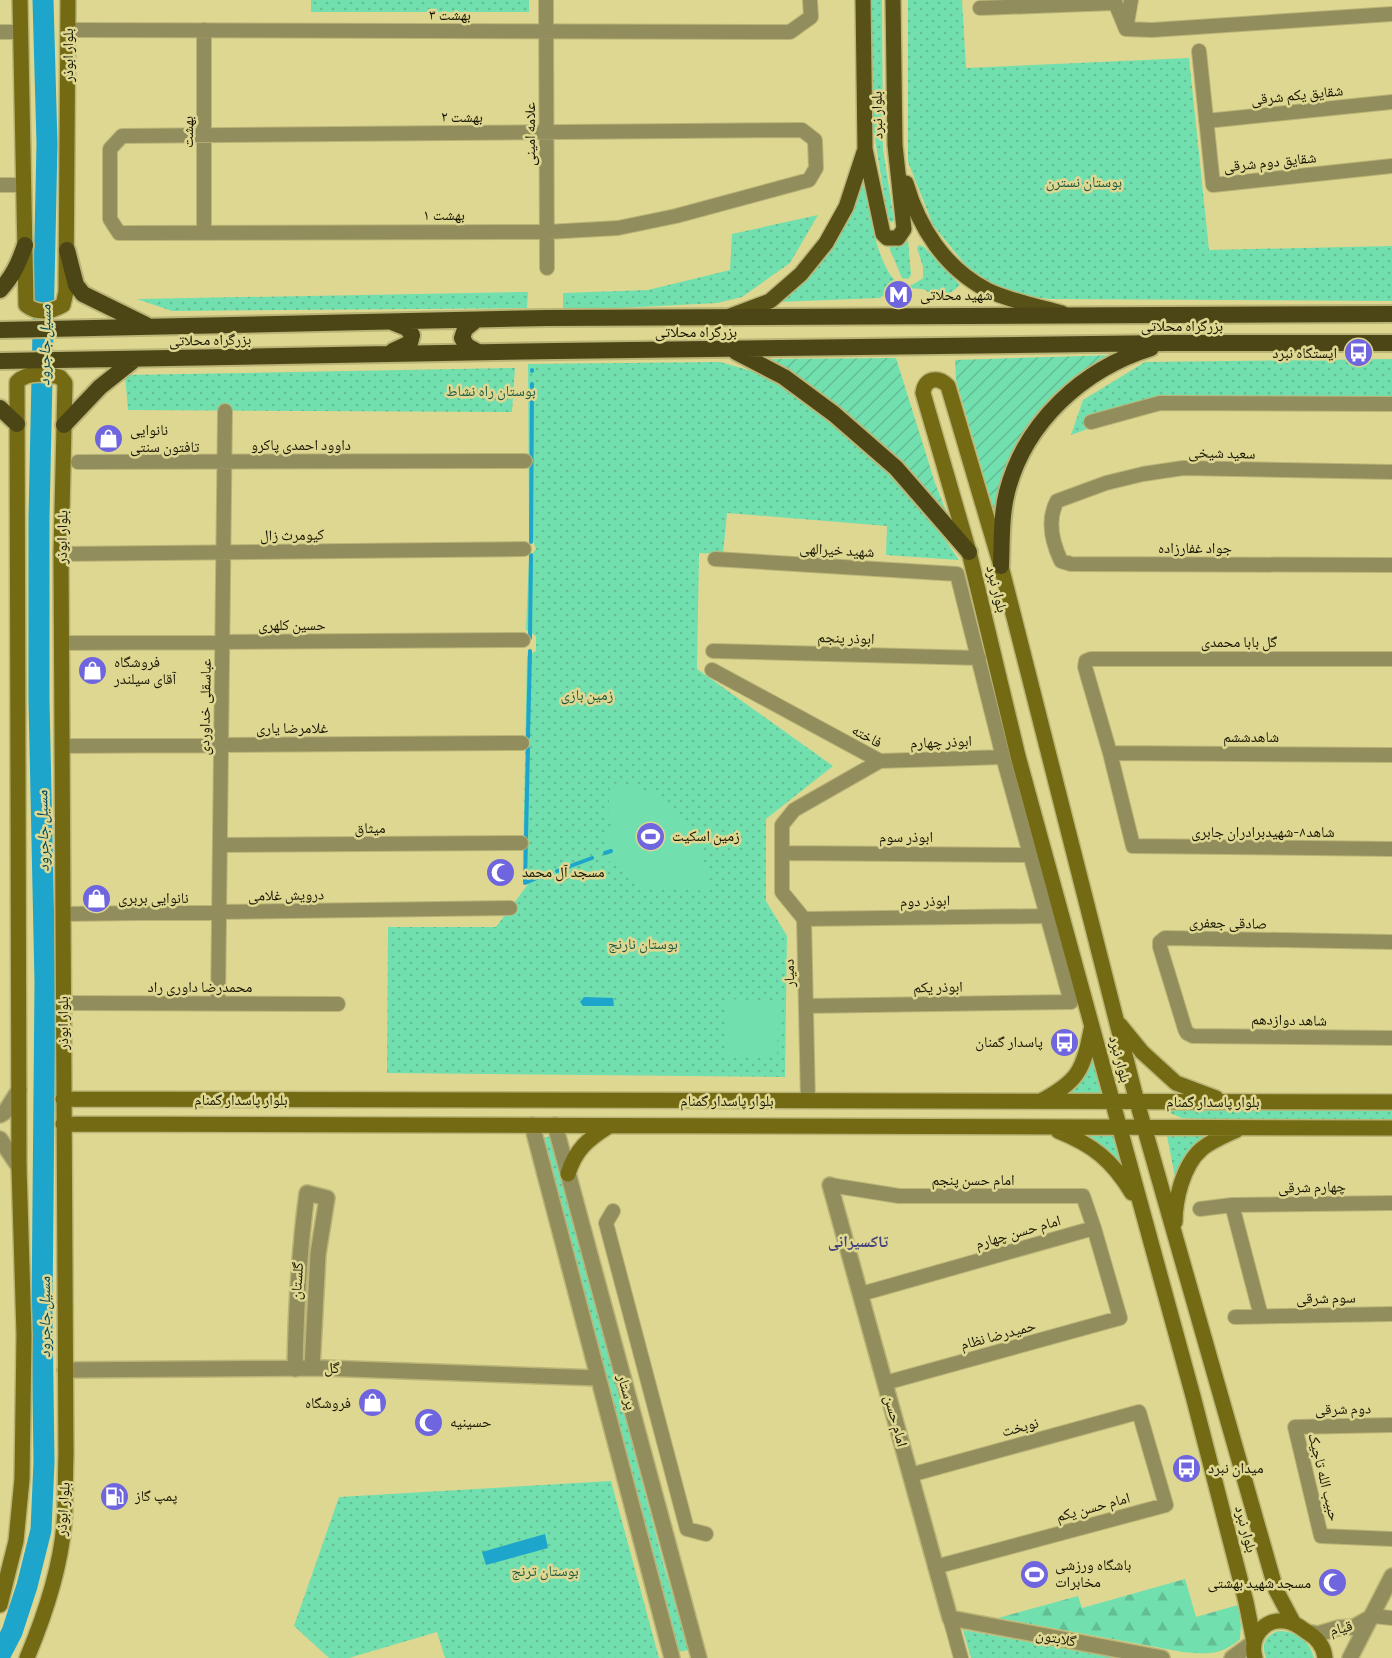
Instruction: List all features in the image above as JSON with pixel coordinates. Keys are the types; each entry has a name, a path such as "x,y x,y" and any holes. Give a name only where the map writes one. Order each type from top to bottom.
{"highway":[{"path":"0,290 11,278 25,244"},
{"path":"67,250 76,285 83,294 150,327"},
{"name":"بزرگراه محلاتی","path":"0,330 391,321 727,317 1392,314"},
{"path":"476,320 465,328 462,338 467,346 478,352"},
{"path":"389,353 410,343 412,338 407,328 391,321"},
{"path":"1000,566 1007,492 1025,445 1042,422 1065,395 1093,375 1135,353 1168,343"},
{"name":"بزرگراه محلاتی","path":"0,361 55,373 134,360 389,353 1168,343 1392,343"},
{"path":"732,350 784,376 834,414 896,468 969,552"},
{"path":"63,425 100,387 134,360"},
{"path":"0,408 17,424"}],"main road":[{"name":"بلوار ابوذر","path":"20,0 26,305 33,310 44,311 52,311 63,305 66,292 68,0"},
{"name":"بلوار نبرد","path":"862,0 865,149 883,234 887,238 898,238 904,230 895,145 893,0"},
{"path":"895,145 911,200 930,240 957,269 986,289 1000,295 1068,314"},
{"path":"727,317 770,301 801,274 825,243 846,207 865,149"},
{"path":"0,1605 16,1541 22,1479 24,1335 19,1167 17,382 32,368"},
{"name":"بلوار ابوذر","path":"27,1658 42,1623 56,1572 64,1525 61,643 63,425 55,373"},
{"name":"بلوار نبرد","path":"1254,1642 1238,1568 1018,756 969,552 923,393 924,386 929,381 936,379 948,386 976,478 1137,1102 1276,1590 1293,1622"},
{"path":"950,486 951,461 957,458 963,459 976,478"},
{"path":"1116,1020 1142,1052 1176,1083 1226,1102"},
{"path":"1039,1101 1065,1088 1083,1065 1092,1024"},
{"name":"بلوار پاسدار گمنام","path":"63,1099 1392,1102"},
{"name":"بلوار پاسدار گمنام","path":"63,1124 534,1133 610,1126 1392,1128"},
{"path":"568,1174 578,1150 591,1137 610,1126"},
{"path":"1050,1127 1099,1151 1120,1173 1142,1211"},
{"path":"1175,1237 1175,1207 1187,1165 1199,1151 1214,1140 1243,1128"},
{"path":"1255,1658 1254,1642 1258,1633 1265,1626 1283,1620 1293,1622 1320,1642 1325,1658"}],"street":[{"name":"علامه امینی","path":"546,0 547,268"},
{"name":"بهشت ۳","path":"68,30 790,32 811,17 810,0"},
{"path":"1126,29 1131,0"},
{"path":"980,8 1114,2 1126,29"},
{"path":"1126,29 1152,30 1392,14"},
{"name":"بهشت","path":"204,30 204,233"},
{"path":"0,32 20,32"},
{"name":"شقایق دوم شرقی","path":"1199,51 1213,184 1392,166"},
{"name":"شقایق یکم شرقی","path":"1206,121 1392,102"},
{"name":"بهشت ۲","path":"122,136 802,130"},
{"name":"بهشت ۱","path":"122,136 110,149 110,219 119,233 547,232 618,228 676,216 809,180 816,168 814,140 802,130"},
{"path":"0,185 24,185"},
{"path":"1091,422 1160,403 1392,404"},
{"name":"عباسقلی خداوردی","path":"218,1004 225,411"},
{"name":"داوود احمدی پاکرو","path":"78,462 525,461"},
{"name":"سعید شیخی","path":"1057,501 1106,483 1183,468 1392,472"},
{"name":"جواد غفارزاده","path":"1057,501 1052,510 1052,530 1061,561 1071,564 1392,565"},
{"name":"کیومرث زال","path":"61,554 524,549"},
{"name":"شهید خیرالهی","path":"716,559 957,574 978,658"},
{"name":"حسین کلهری","path":"61,643 523,640"},
{"name":"ابوذر پنجم","path":"713,651 978,658"},
{"path":"978,658 1047,916"},
{"name":"گل بابا محمدی","path":"1110,753 1084,667 1086,661 1091,659 1392,659"},
{"name":"فاخته","path":"712,670 880,761"},
{"name":"غلامرضا یاری","path":"62,746 522,743"},
{"name":"شاهدششم","path":"1110,753 1392,755"},
{"name":"شاهد۸-شهیدبرادران جابری","path":"1110,753 1134,846 1138,848 1392,849"},
{"name":"ابوذر چهارم","path":"880,761 1003,757"},
{"name":"فاخته","path":"782,853 782,825 794,810 880,761"},
{"name":"میثاق","path":"220,845 521,843"},
{"path":"782,853 782,892 804,918"},
{"name":"ابوذر سوم","path":"782,853 1030,855"},
{"name":"درویش غلامی","path":"63,914 510,908"},
{"name":"ابوذر دوم","path":"804,918 1047,916"},
{"name":"ابوذر یکم","path":"806,1006 1071,1002 1047,916"},
{"name":"دمیار","path":"804,918 808,1101"},
{"name":"صادقی جعفری","path":"1187,1033 1160,947 1160,942 1165,938 1392,942"},
{"name":"محمدرضا داوری راد","path":"63,1003 338,1004"},
{"name":"شاهد دوازدهم","path":"1187,1033 1193,1036 1392,1038"},
{"path":"0,1115 5,1112 19,1090"},
{"name":"پرستار","path":"556,1130 639,1437 694,1657"},
{"name":"پرستار","path":"534,1133 672,1658"},
{"path":"0,1139 19,1167"},
{"name":"امام حسن پنجم","path":"830,1185 899,1196 1083,1196 1094,1228"},
{"name":"امام حسن","path":"830,1185 961,1658"},
{"name":"گلستان","path":"295,1369 296,1301 307,1193 327,1198 318,1254 312,1368"},
{"name":"چهارم شرقی","path":"1200,1209 1232,1205 1392,1203"},
{"path":"1232,1205 1261,1316"},
{"path":"613,1211 606,1223 687,1528 706,1534"},
{"name":"امام حسن چهارم","path":"861,1294 1094,1228"},
{"name":"حمیدرضا نظام","path":"885,1383 1120,1318 1094,1228"},
{"name":"سوم شرقی","path":"1235,1317 1392,1314"},
{"name":"گل","path":"65,1370 312,1368 598,1378"},
{"name":"نوبخت","path":"910,1475 1139,1412"},
{"name":"امام حسن یکم","path":"936,1567 1166,1505 1139,1412"},
{"name":"دوم شرقی","path":"1295,1427 1392,1425"},
{"name":"حبیب الله تاجیک","path":"1295,1427 1321,1536 1392,1539"},
{"path":"639,1437 662,1432"},
{"name":"قیام","path":"1350,1658 1392,1576"},
{"path":"1373,1616 1392,1618"},
{"name":"قیام","path":"1308,1632 1318,1634 1338,1628 1354,1627 1373,1616"},
{"name":"گلابتون","path":"950,1618 1162,1658"},
{"path":"1232,1658 1254,1642"}],"green space":[{"path":"311,0 529,0 529,12 311,12"},
{"path":"871,0 882,0 883,149 894,220 892,223 888,219 872,121"},
{"name":"بوستان نسترن","path":"908,0 962,0 966,68 1189,58 1209,250 1392,246 1392,301 1050,299 1019,295 996,286 967,267 933,225 908,162"},
{"path":"864,182 880,255 894,279 908,286 923,278 923,267 917,248 919,245 924,247 960,285 950,293 943,295 934,295 923,289 905,289 895,290 880,298 778,302 829,248 850,218"},
{"path":"818,215 790,263 742,297 717,303 563,311 563,293 648,290 730,270 732,234"},
{"path":"908,240 911,275 908,279 902,278 888,245 899,246"},
{"path":"528,292 527,308 172,311 137,299"},
{"path":"1114,355 1067,385 1032,420 1019,440 1009,463 1001,489 996,518 956,380 955,360"},
{"path":"896,358 935,483 952,526 935,499 882,444 808,383 765,359"},
{"path":"1392,359 1392,411 1139,410 1071,435 1083,400 1145,362"},
{"name":"بوستان نارنج","path":"720,362 769,376 790,387 864,449 928,515 959,560 886,555 887,526 727,513 723,554 699,553 697,669 833,766 766,819 766,901 787,936 785,1077 387,1073 388,927 496,927 531,880 523,857 527,656 536,651 536,636 526,630 529,558 536,549 529,531 528,364"},
{"name":"بوستان راه نشاط","path":"515,368 512,412 128,410 125,375"},
{"name":"زمین اسکیت","path":"610,783 633,787 652,794 682,816 700,848 709,891 640,887 639,880 630,879 621,867 607,861 608,830 613,824 608,818"},
{"path":"728,999 779,1001 777,1055 727,1054"},
{"path":"1093,1048 1105,1095 1069,1093 1078,1084"},
{"path":"1169,1108 1392,1108 1392,1120 1182,1118 1170,1113"},
{"path":"1082,1132 1115,1132 1128,1176 1107,1152"},
{"path":"1210,1135 1187,1154 1176,1182 1167,1136"},
{"path":"552,1136 664,1566 689,1650 677,1652 541,1138"},
{"name":"بوستان ترنج","path":"611,1481 659,1658 445,1658 437,1632 349,1658 329,1658 294,1626 339,1497"},
{"path":"1185,1579 1196,1617 1238,1605 1240,1639 1233,1645 1213,1653 1183,1652 998,1618 1078,1596 1082,1608"},
{"path":"963,1630 1116,1658 971,1658"},
{"path":"1279,1631 1292,1633 1302,1638 1314,1658 1266,1658 1265,1641 1270,1635"}],"water":[{"path":"584,997 613,998 614,1006 583,1006 580,1002"},
{"path":"545,1534 548,1548 486,1565 482,1552"}],"waterway":[{"name":"مسیل جاجرود","path":"0,1655 12,1632 27,1586 41,1530 44,1462 42,1313 45,982 39,700 39,518 47,144 43,0"},
{"path":"531,542 532,384"},
{"path":"530,638 531,555"},
{"path":"528,737 530,651"},
{"path":"528,749 525,883 544,875"},
{"path":"605,853 611,851"},
{"path":"557,871 592,858"}],"place":[{"name":"شهید محلاتی","path":"899,295"},
{"name":"ایستگاه نبرد","path":"1358,353"},
{"name":"نانوایی تافتون سنتی","path":"109,439"},
{"name":"فروشگاه آقای سیلندر","path":"93,671"},
{"name":"زمین اسکیت","path":"651,836"},
{"name":"مسجد آل محمد","path":"501,872"},
{"name":"نانوایی بربری","path":"97,898"},
{"name":"پاسدار گمنان","path":"1064,1042"},
{"name":"فروشگاه","path":"372,1403"},
{"name":"حسینیه","path":"429,1422"},
{"name":"میدان نبرد","path":"1187,1468"},
{"name":"پمپ گاز","path":"114,1496"},
{"name":"باشگاه ورزشی مخابرات","path":"1034,1574"},
{"name":"مسجد شهید بهشتی","path":"1332,1583"}],"district":[{"name":"تاکسیرانی","path":"858,1241"}],"park label":[{"name":"زمین بازی","path":"587,695"}]}
